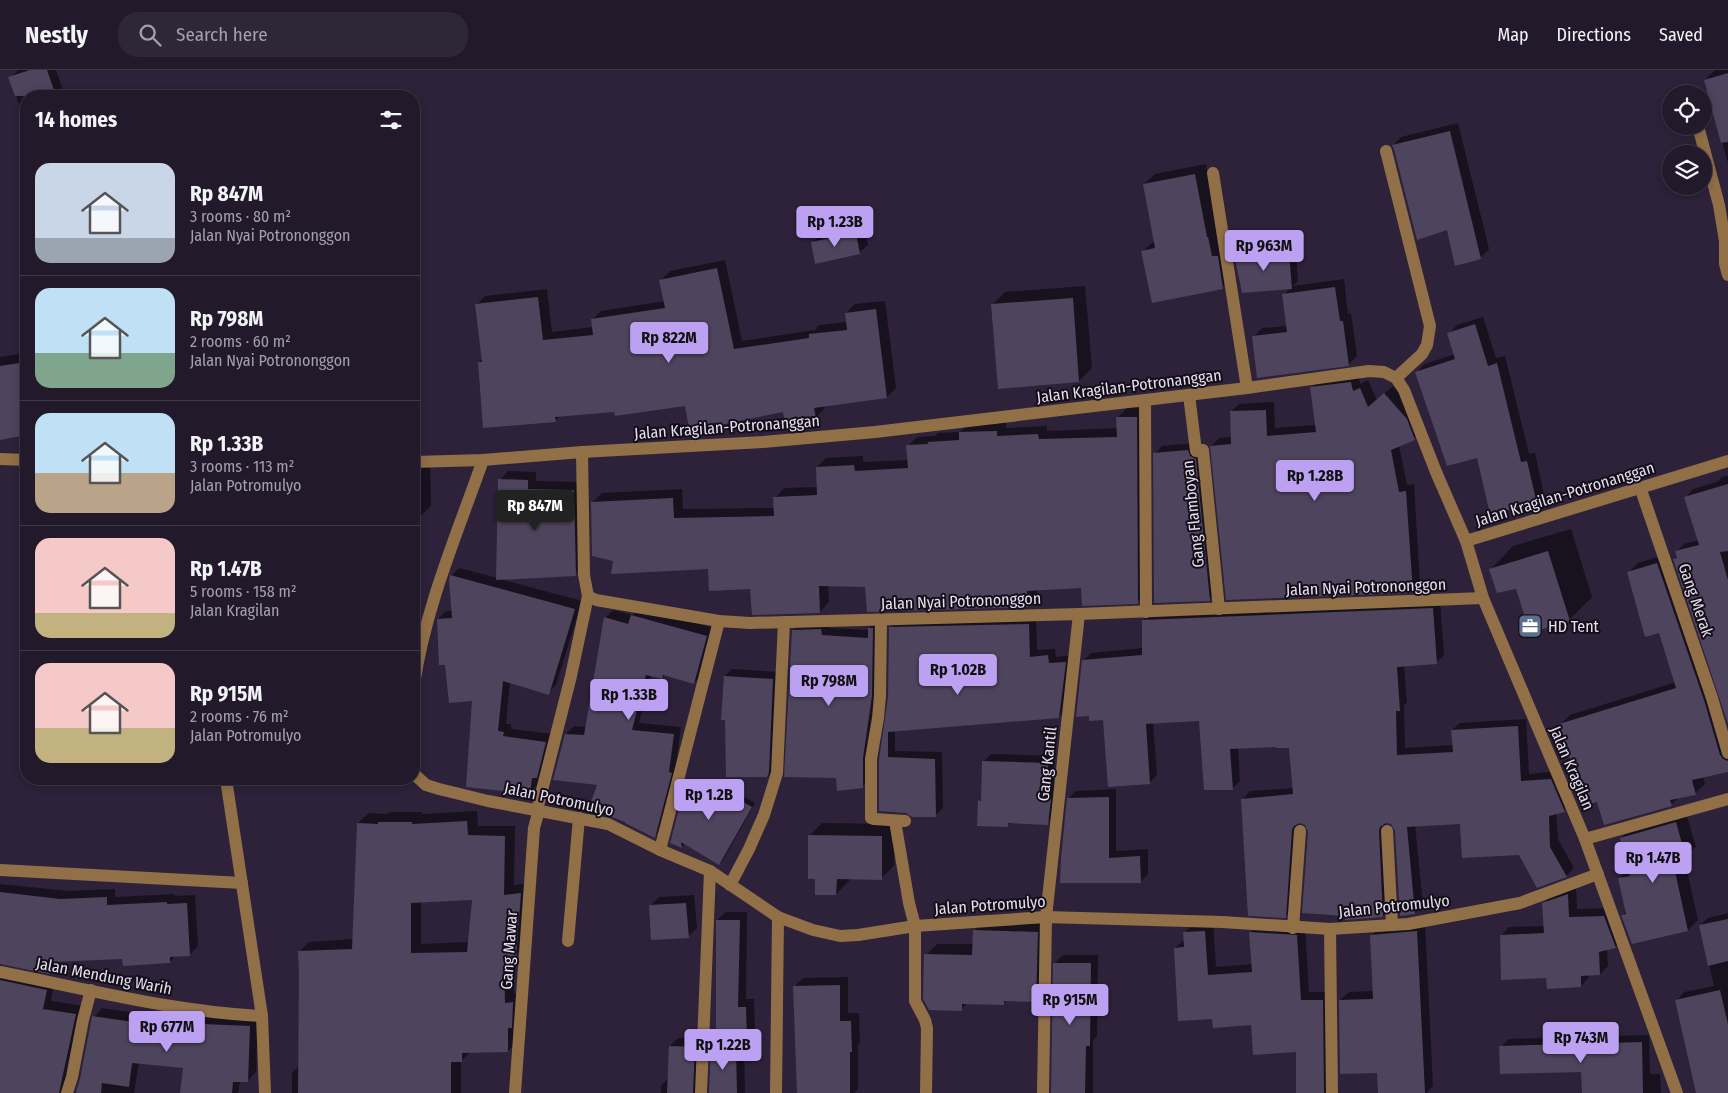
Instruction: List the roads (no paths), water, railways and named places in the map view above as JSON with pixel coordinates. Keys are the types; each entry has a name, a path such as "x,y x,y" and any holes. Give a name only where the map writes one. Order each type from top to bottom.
{"street":[{"path":"1700,135 1719,205 1725,241 1725,264 1728,275"},
{"path":"1386,151 1430,326 1427,345 1422,354 1396,378"},
{"path":"1213,173 1247,388"},
{"name":"Jalan Kragilan-Potronanggan","path":"420,462 483,460 857,434 1247,388 1369,371 1384,372 1396,378 1404,390 1436,472 1466,541 1728,461"},
{"name":"Gang Flamboyan","path":"1189,395 1196,451 1203,450 1219,609"},
{"path":"1145,400 1146,612"},
{"path":"582,452 584,575 588,596"},
{"path":"0,459 20,460"},
{"path":"420,653 439,581 483,460"},
{"name":"Gang Merak","path":"1640,487 1712,698 1728,754"},
{"name":"Jalan Kragilan","path":"1466,541 1483,598 1585,839 1677,1093"},
{"name":"Jalan Nyai Potrononggon","path":"588,596 596,600 719,621 784,622 1146,612 1483,598"},
{"name":"Gang Mawar","path":"515,1093 534,828 571,676 588,596"},
{"name":"Gang Kantil","path":"1043,1093 1046,917 1079,614"},
{"path":"881,620 880,696 871,759 871,814 874,819 900,821 908,904 915,926 914,995 916,1005 925,1020 927,1028 926,1093"},
{"path":"660,850 719,621"},
{"path":"730,885 764,815 777,773 784,622"},
{"name":"Jalan Potromulyo","path":"420,780 426,785 488,801 608,824 660,850 710,871 778,917 813,930 840,936 915,926 1046,917 1222,922 1330,929 1392,925 1520,903 1598,874"},
{"path":"227,785 262,1016 265,1093"},
{"path":"1585,839 1728,799"},
{"path":"568,941 579,818"},
{"path":"1293,928 1300,831"},
{"path":"1387,831 1392,925"},
{"path":"0,870 242,883"},
{"path":"701,1093 710,871"},
{"path":"776,1093 778,917"},
{"path":"1330,929 1332,1093"},
{"name":"Jalan Mendung Warih","path":"0,972 165,1005 262,1016"},
{"path":"67,1093 91,990"}],"place":[{"name":"HD Tent","path":"1530,626"}]}
